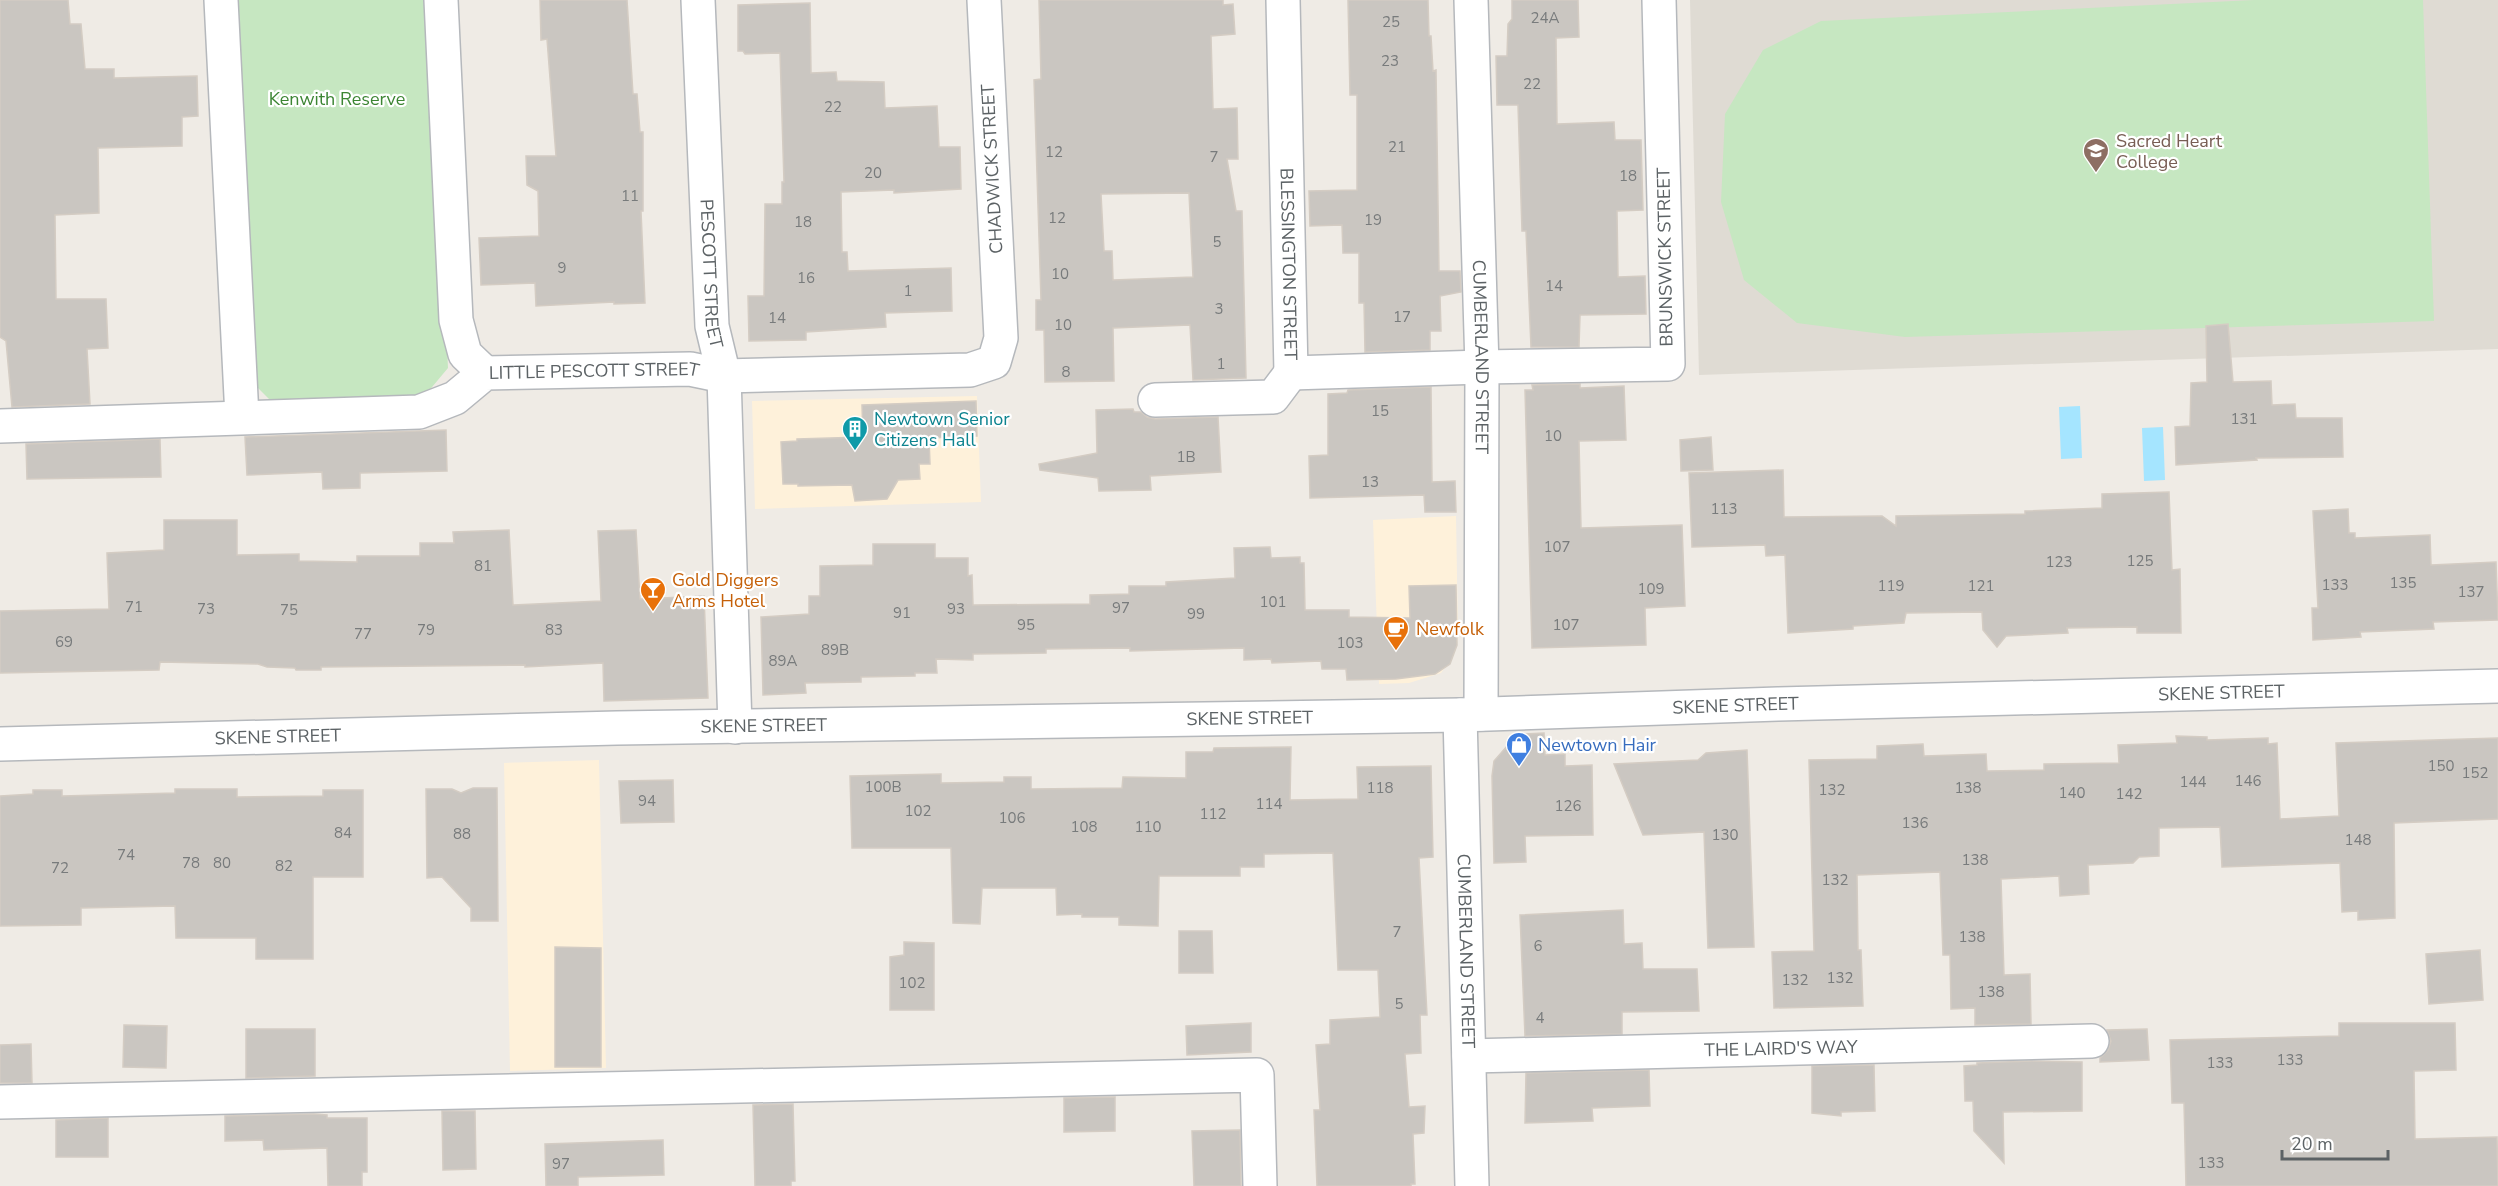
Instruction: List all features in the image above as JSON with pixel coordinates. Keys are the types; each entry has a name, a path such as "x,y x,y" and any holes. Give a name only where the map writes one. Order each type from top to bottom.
{"street":[{"path":"221,0 242,417"},
{"path":"441,0 456,320 465,354 485,373"},
{"name":"PESCOTT STREET","path":"698,0 712,326 724,376 735,727"},
{"name":"CHADWICK STREET","path":"984,0 1001,338"},
{"name":"BLESSINGTON STREET","path":"1282,0 1292,373 1482,367"},
{"name":"CUMBERLAND STREET","path":"1471,0 1482,367 1471,715 1469,1056 1472,1186"},
{"name":"BRUNSWICK STREET","path":"1482,367 1668,364 1659,0"},
{"name":"LITTLE PESCOTT STREET","path":"0,426 419,412 454,398 485,373 690,369 724,376 970,370 994,362 1001,338"},
{"path":"1155,400 1273,397 1292,373"},
{"name":"SKENE STREET","path":"0,744 735,727 1471,715 2498,686"},
{"name":"THE LAIRD'S WAY","path":"1469,1056 2092,1041"},
{"path":"0,1102 1257,1075 1260,1186"}],"shaded area":[{"name":"Sacred Heart College","path":"1690,0 2498,0 2498,349 1699,375"},
{"path":"977,396 981,502 755,509 752,401"},
{"path":"1456,516 1458,637 1453,657 1441,673 1409,683 1379,684 1373,520"},
{"path":"599,760 606,1068 510,1071 504,763"}],"green space":[{"name":"Kenwith Reserve","path":"234,0 430,0 448,368 422,399 274,404 255,385"},
{"name":"Sacred Heart College","path":"2254,0 2423,0 2434,321 1905,337 1797,323 1744,280 1721,202 1725,114 1763,50 1821,21"}],"water":[{"path":"2080,406 2082,458 2061,459 2059,407"},
{"path":"2163,427 2165,480 2144,481 2142,428"}],"building":[{"path":"0,0 68,0 70,24 81,24 85,69 114,69 114,78 197,76 198,116 182,117 182,146 98,148 99,213 55,215 56,299 106,299 108,348 87,349 90,404 12,407 6,341 0,337"},
{"path":"540,0 627,0 633,94 637,94 640,132 643,132 643,211 641,211 645,303 614,304 614,302 536,306 535,283 481,285 479,238 539,236 538,191 527,185 526,156 556,156 547,39 541,40"},
{"path":"1039,0 1223,0 1223,5 1233,4 1235,34 1211,36 1213,109 1237,108 1238,159 1227,159 1236,211 1242,211 1246,378 1193,380 1190,325 1113,328 1114,381 1045,382 1044,330 1036,330 1036,300 1041,300 1034,80 1041,79","holes":["1189,193 1193,277 1113,280 1112,251 1104,251 1101,194"]},
{"path":"1348,0 1428,0 1433,71 1436,70 1439,271 1460,271 1461,292 1440,296 1441,331 1430,331 1430,350 1365,352 1364,303 1359,303 1359,253 1343,253 1342,225 1310,226 1309,191 1357,190 1357,95 1350,95"},
{"path":"1512,0 1578,0 1579,37 1556,38 1557,124 1614,122 1615,140 1641,140 1643,210 1617,211 1618,277 1645,276 1646,314 1580,315 1579,347 1531,347 1526,231 1522,231 1518,105 1497,105 1496,56 1507,56 1508,24 1512,19"},
{"path":"810,3 811,73 836,72 837,81 884,82 885,108 937,106 939,147 960,147 961,189 894,193 894,190 841,192 842,252 847,252 848,271 951,268 952,311 885,313 886,327 806,332 806,340 749,341 748,296 764,296 765,204 782,204 782,182 784,182 780,53 745,54 743,51 738,51 738,5"},
{"path":"2228,324 2233,382 2271,381 2272,405 2295,404 2296,418 2342,418 2343,457 2256,458 2257,460 2176,465 2175,427 2190,426 2191,383 2207,382 2206,326"},
{"path":"1580,384 1580,388 1624,386 1626,440 1579,441 1581,528 1682,525 1685,606 1645,608 1646,645 1532,648 1525,390 1533,390 1532,385"},
{"path":"1431,387 1432,482 1455,481 1456,512 1425,512 1424,495 1310,498 1309,456 1328,455 1328,394 1347,393 1348,390"},
{"name":"Newtown Senior Citizens Hall","path":"976,401 977,436 929,438 930,464 919,464 920,479 898,480 887,499 855,501 852,485 783,484 781,442 797,441 797,439 863,437 862,405"},
{"path":"1133,409 1134,412 1141,412 1155,419 1218,417 1221,472 1150,476 1151,490 1099,491 1098,478 1040,470 1039,464 1097,453 1096,410"},
{"path":"446,430 447,471 360,473 360,488 323,489 322,472 247,475 245,437"},
{"path":"1711,437 1713,470 1681,471 1680,440"},
{"path":"160,439 161,477 27,479 26,444"},
{"path":"1783,470 1784,517 1882,516 1896,526 1896,516 2025,514 2025,511 2102,508 2102,494 2169,492 2172,570 2180,569 2181,633 2137,633 2137,627 2067,628 2068,633 2006,636 1997,647 1983,630 1982,612 1906,613 1904,623 1788,633 1785,555 1766,556 1765,545 1692,547 1689,473"},
{"path":"2348,509 2349,533 2355,533 2355,538 2430,535 2431,565 2496,562 2498,620 2433,622 2434,629 2360,632 2361,637 2313,640 2312,608 2318,608 2313,511"},
{"path":"164,520 237,520 237,555 299,554 299,561 357,562 357,556 420,556 420,543 454,543 453,532 509,530 513,605 601,601 598,531 636,530 640,599 704,596 708,698 604,701 603,663 525,667 525,665 321,667 321,670 296,670 295,668 267,667 258,664 160,662 159,670 0,673 0,611 109,609 107,553 164,550"},
{"path":"873,544 935,544 935,558 968,558 968,576 972,575 973,605 1090,604 1090,595 1129,594 1129,586 1166,586 1166,582 1235,578 1234,548 1270,547 1271,558 1300,557 1300,563 1304,563 1305,610 1349,610 1349,617 1410,618 1409,586 1456,585 1457,645 1450,664 1435,674 1396,679 1347,680 1346,669 1322,669 1321,661 1272,663 1271,659 1244,660 1244,648 1130,651 1130,648 1046,649 1046,653 973,654 973,660 936,659 937,673 915,673 915,676 861,677 861,682 805,683 806,693 763,695 761,617 809,614 809,596 820,596 820,566 873,565"},
{"path":"1544,733 1545,755 1565,754 1565,766 1592,765 1593,835 1525,836 1526,862 1494,863 1492,776 1494,761 1514,738 1523,734"},
{"path":"2176,736 2207,737 2207,740 2268,738 2268,744 2277,743 2280,819 2339,816 2336,743 2498,738 2498,819 2394,823 2395,918 2358,920 2358,911 2342,912 2340,863 2222,867 2220,827 2159,828 2159,856 2139,857 2133,863 2088,865 2089,894 2060,896 2059,876 2001,879 2004,975 2030,974 2031,1024 1975,1025 1975,1008 1951,1009 1950,955 1943,955 1940,872 1857,875 1858,950 1861,950 1863,1006 1774,1008 1772,952 1814,951 1809,760 1877,759 1877,746 1923,744 1924,756 1986,754 1987,771 2044,770 2044,764 2119,763 2118,745 2177,743"},
{"path":"1291,747 1290,800 1358,799 1357,767 1431,766 1433,857 1419,858 1427,1015 1420,1015 1421,1053 1405,1054 1409,1107 1425,1106 1424,1133 1413,1134 1415,1184 1411,1186 1317,1186 1314,1110 1320,1110 1316,1045 1330,1044 1330,1020 1380,1017 1378,970 1338,970 1333,853 1264,854 1264,867 1240,867 1240,876 1159,876 1158,926 1119,925 1119,917 1082,917 1082,914 1057,915 1056,888 982,888 980,924 953,923 951,848 852,848 850,776 941,774 941,783 1004,782 1004,777 1031,777 1031,789 1122,788 1123,777 1186,778 1186,752 1213,752 1214,748"},
{"path":"1747,750 1754,947 1708,948 1704,832 1643,835 1614,764 1698,760 1706,753"},
{"path":"673,780 674,822 621,823 619,781"},
{"path":"473,788 497,788 498,921 471,921 471,908 442,877 427,878 426,789 452,789 461,793"},
{"path":"175,789 237,789 237,797 323,796 323,790 363,790 363,877 313,877 313,959 256,959 256,938 176,938 175,906 81,908 81,925 0,926 0,796 33,794 33,790 62,790 62,796 175,793"},
{"path":"1623,910 1624,944 1642,943 1643,969 1697,969 1699,1011 1622,1012 1622,1034 1525,1036 1520,915"},
{"path":"1179,931 1212,931 1213,973 1179,973"},
{"path":"904,942 934,943 934,1010 890,1010 890,957 904,955"},
{"path":"555,947 601,948 601,1067 555,1067"},
{"path":"2480,950 2483,1000 2429,1004 2426,954"},
{"path":"1251,1023 1251,1052 1187,1055 1186,1026"},
{"path":"2339,1023 2455,1023 2456,1070 2414,1071 2415,1139 2497,1137 2498,1186 2186,1186 2184,1103 2172,1103 2170,1040 2339,1036"},
{"path":"124,1025 167,1026 166,1068 123,1067"},
{"path":"246,1029 315,1029 315,1076 246,1078"},
{"path":"2147,1029 2149,1060 2100,1062 2100,1058 2108,1050 2111,1041 2107,1030"},
{"path":"31,1044 32,1083 0,1083 0,1045"},
{"path":"2082,1062 2082,1111 2003,1112 2004,1163 1974,1131 1973,1101 1965,1101 1964,1066 1977,1065 1977,1063"},
{"path":"1874,1065 1875,1111 1841,1112 1841,1116 1812,1113 1812,1066"},
{"path":"1649,1070 1650,1106 1592,1108 1593,1121 1525,1123 1526,1073"},
{"path":"1115,1097 1115,1131 1064,1132 1064,1098"},
{"path":"793,1104 795,1181 791,1181 791,1186 755,1186 753,1105"},
{"path":"442,1111 475,1111 476,1169 443,1170"},
{"path":"327,1115 327,1118 367,1118 367,1172 362,1172 362,1186 328,1186 327,1148 264,1150 263,1140 225,1141 225,1116"},
{"path":"108,1118 108,1157 56,1157 56,1120"},
{"path":"1240,1130 1241,1186 1194,1186 1192,1131"},
{"path":"663,1140 664,1175 578,1177 578,1186 546,1186 545,1144"}],"place":[{"name":"Sacred Heart College","path":"2096,174"},
{"name":"Newtown Senior Citizens Hall","path":"855,452"},
{"name":"Gold Diggers Arms Hotel","path":"653,613"},
{"name":"Newfolk","path":"1396,652"},
{"name":"Newtown Hair","path":"1519,768"}]}
